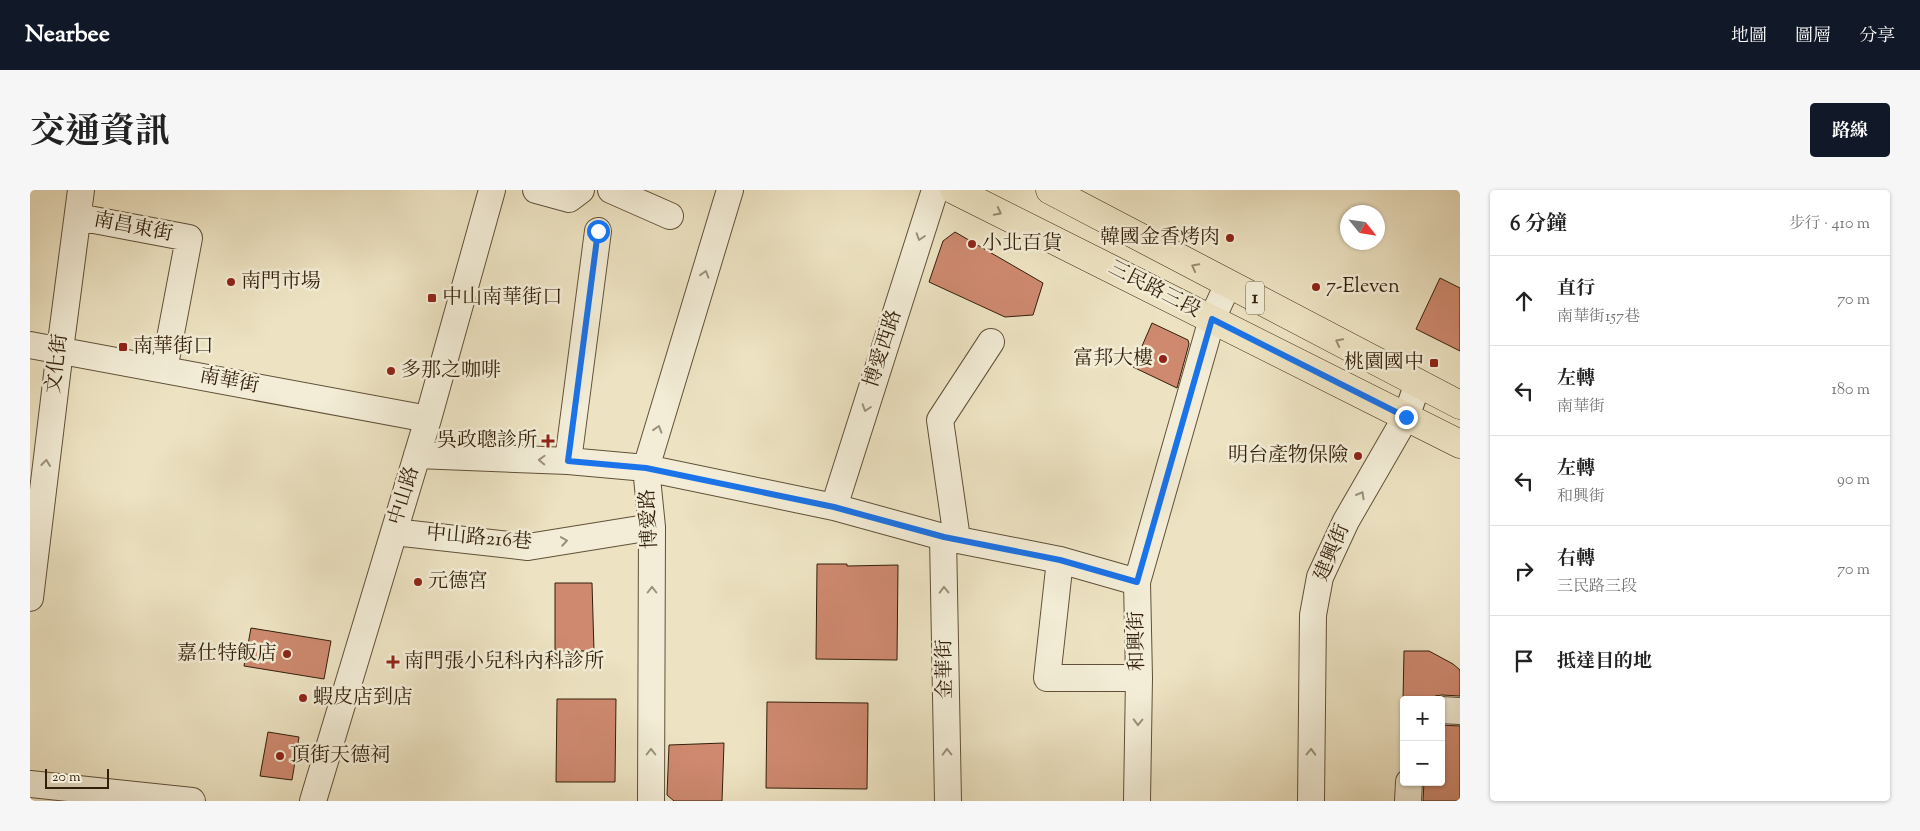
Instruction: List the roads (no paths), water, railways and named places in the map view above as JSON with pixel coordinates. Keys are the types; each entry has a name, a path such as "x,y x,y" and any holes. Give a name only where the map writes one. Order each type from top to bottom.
{"main road":[{"name":"三民路三段","path":"954,190 1460,444"},
{"name":"三民路三段","path":"1050,190 1460,405"}],"street":[{"name":"文化街","path":"30,598 60,350 82,190"},
{"name":"中山路","path":"313,801 428,419 492,190"},
{"path":"536,190 569,199 582,190"},
{"path":"611,190 670,216"},
{"name":"博愛路","path":"651,801 652,527 646,468 730,190"},
{"name":"博愛西路","path":"834,507 934,190"},
{"name":"南昌東街","path":"78,217 189,238 164,370"},
{"path":"568,461 598,231"},
{"name":"和興街","path":"1137,801 1139,678 1137,582 1212,319 1228,284"},
{"name":"金華街","path":"948,801 950,538 940,420 991,342"},
{"name":"南華街","path":"30,345 428,419"},
{"name":"建興街","path":"1311,801 1313,615 1320,577 1346,521 1406,417 1418,383"},
{"path":"417,455 568,461 646,468 834,507 950,538 1060,560 1137,582"},
{"name":"中山路216巷","path":"394,532 528,547 652,527"},
{"path":"1060,560 1047,678 1139,678"},
{"path":"1445,710 1460,711"},
{"path":"30,784 125,797 192,801"},
{"path":"1408,801 1409,786"}],"place":[{"name":"韓國金香烤肉","path":"1230,238"},
{"name":"小北百貨","path":"972,244"},
{"name":"南門市場","path":"231,282"},
{"name":"7-Eleven","path":"1316,287"},
{"name":"中山南華街口","path":"432,298"},
{"name":"南華街口","path":"123,347"},
{"name":"富邦大樓","path":"1163,359"},
{"name":"桃園國中","path":"1434,363"},
{"name":"多那之咖啡","path":"391,371"},
{"name":"吳政聰診所","path":"548,441"},
{"name":"明台產物保險","path":"1358,456"},
{"name":"元德宮","path":"418,582"},
{"name":"嘉仕特飯店","path":"287,654"},
{"name":"南門張小兒科內科診所","path":"393,662"},
{"name":"蝦皮店到店","path":"303,698"},
{"name":"頂街天德祠","path":"280,756"}]}
